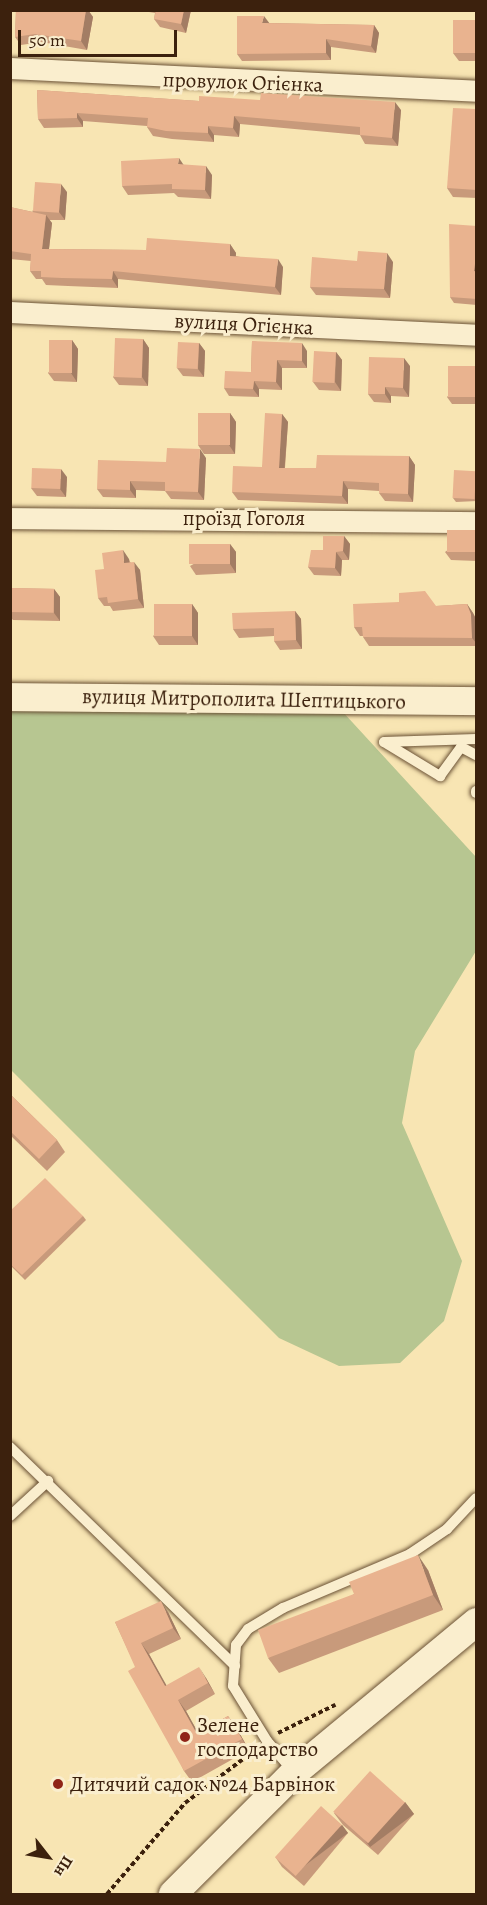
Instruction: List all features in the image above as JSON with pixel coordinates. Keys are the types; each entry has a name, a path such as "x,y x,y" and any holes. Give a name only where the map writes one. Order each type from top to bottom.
{"street":[{"name":"провулок Огієнка","path":"10,68 477,91"},
{"name":"вулиця Огієнка","path":"10,312 477,335"},
{"name":"проїзд Гоголя","path":"10,518 477,522"},
{"name":"вулиця Митрополита Шептицького","path":"10,697 477,701"},
{"path":"173,1894 294,1772 477,1622"}],"lane":[{"path":"477,739 384,742 440,776 461,747 477,755"},
{"path":"10,1447 48,1480 235,1666"},
{"path":"10,1516 48,1480"},
{"path":"294,1772 267,1741 233,1686 236,1645 248,1629 410,1554 447,1529 477,1498"}],"path":[{"path":"107,1894 185,1803 267,1741 348,1699"}],"green space":[{"path":"10,708 342,711 476,857 476,951 415,1051 402,1123 462,1261 444,1321 400,1363 339,1366 279,1338 11,1070"}],"building":[{"path":"16,10 86,10 81,41 35,34 15,37"},
{"path":"156,10 184,10 181,24 154,19"},
{"path":"237,16 264,16 262,23 374,25 371,46 326,39 326,53 237,54"},
{"path":"453,20 476,20 476,53 453,53"},
{"path":"37,90 199,101 199,96 260,100 261,93 395,102 392,138 360,135 360,127 234,116 233,128 208,126 208,133 166,131 147,127 148,118 77,113 77,118 38,119"},
{"path":"453,108 477,109 477,190 447,188"},
{"path":"179,158 178,164 206,166 205,190 172,189 172,184 122,186 121,161"},
{"path":"35,182 61,184 59,213 33,211"},
{"path":"10,207 46,215 42,249 146,250 147,238 230,244 230,256 278,259 275,287 113,271 112,279 41,277 41,271 30,271 31,254 10,251"},
{"path":"449,224 477,226 474,271 477,272 477,299 450,297"},
{"path":"358,251 387,253 384,289 310,287 312,257 357,261"},
{"path":"115,338 143,339 142,378 114,377"},
{"path":"49,340 72,340 72,373 49,373"},
{"path":"252,341 302,343 302,361 277,360 276,382 254,381 253,389 224,388 225,371 251,372"},
{"path":"178,342 199,343 198,369 177,368"},
{"path":"314,351 336,352 334,383 312,382"},
{"path":"369,357 404,358 403,388 385,387 385,394 368,394"},
{"path":"448,366 476,366 476,397 448,397"},
{"path":"198,413 230,413 230,445 198,445"},
{"path":"265,413 282,414 279,468 316,468 317,455 409,456 408,494 379,493 379,483 343,481 342,496 232,492 233,466 262,467"},
{"path":"167,448 200,449 198,492 165,491 165,482 130,481 130,490 97,489 98,460 166,462"},
{"path":"32,468 61,469 60,489 31,488"},
{"path":"454,470 476,471 475,499 453,498"},
{"path":"447,530 476,530 476,552 447,552"},
{"path":"323,536 344,536 343,551 336,552 335,568 308,567 311,550 323,550"},
{"path":"189,544 230,544 230,564 189,564"},
{"path":"123,550 124,563 134,562 138,599 108,603 107,597 98,598 95,570 104,569 102,553"},
{"path":"10,588 54,589 54,613 10,612"},
{"path":"425,591 436,606 467,604 471,614 472,638 363,637 362,627 354,627 353,604 399,602 399,593"},
{"path":"154,604 192,604 192,636 154,636"},
{"path":"295,611 296,640 274,641 274,628 233,629 232,613"},
{"path":"10,1094 57,1140 39,1159 10,1131"},
{"path":"45,1178 83,1216 22,1275 10,1264 10,1211"},
{"path":"418,1555 433,1595 268,1658 258,1630 354,1594 349,1582"},
{"path":"161,1601 173,1628 141,1643 165,1686 199,1667 208,1683 178,1700 197,1734 228,1716 242,1739 184,1771 128,1671 135,1667 115,1622"},
{"path":"370,1771 405,1802 368,1843 333,1812"},
{"path":"321,1806 342,1825 296,1876 275,1857"}],"place":[{"name":"Зелене господарство","path":"185,1737"},
{"name":"Дитячий садок №24 Барвінок","path":"58,1784"}]}
